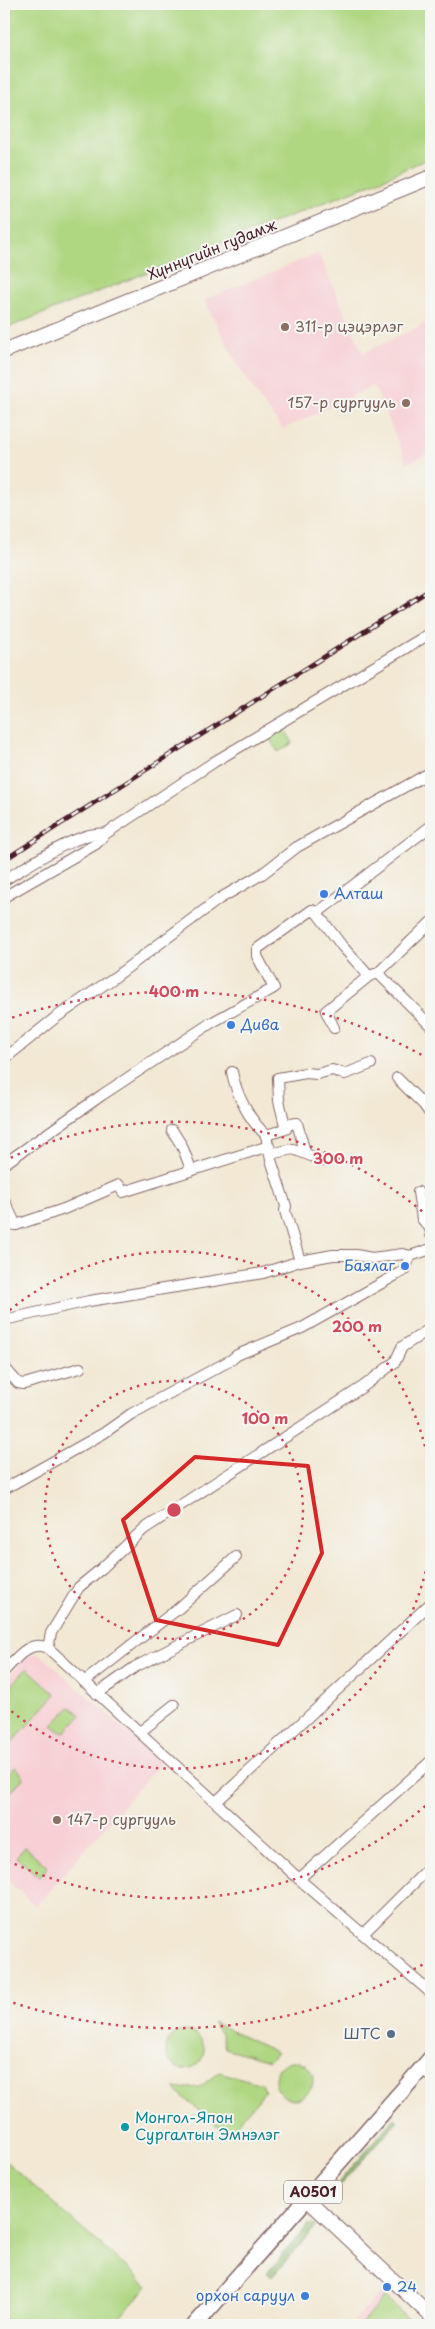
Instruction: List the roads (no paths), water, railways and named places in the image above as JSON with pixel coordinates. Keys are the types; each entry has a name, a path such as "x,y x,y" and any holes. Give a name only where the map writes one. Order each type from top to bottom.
{"highway":[{"name":"A0501","path":"195,2325 307,2198 428,2068"}],"main road":[{"name":"Хүннүгийн гудамж","path":"4,351 431,177"},
{"path":"307,2198 431,2316"}],"street":[{"path":"4,897 96,844 105,834 223,757 431,633"},
{"path":"4,1059 61,1013 115,977 219,899 262,874 310,839 431,772"},
{"path":"317,913 431,826"},
{"path":"4,880 80,837 97,832 105,834"},
{"path":"4,1164 214,1021 274,988 257,956 257,949 312,910 317,913 342,946 431,1026"},
{"path":"334,1028 326,1011 374,975 431,922"},
{"path":"266,1135 286,1129 279,1101 278,1078 306,1072 317,1074 332,1070 345,1074 371,1064"},
{"path":"232,1072 234,1086 250,1116 266,1135 300,1261"},
{"path":"397,1078 424,1105 431,1115"},
{"path":"285,1125 297,1123 305,1152"},
{"path":"172,1130 191,1169"},
{"path":"4,1227 9,1224 16,1225 64,1209 119,1185 123,1192 191,1169 270,1150 293,1149 305,1152 324,1161"},
{"path":"418,1192 422,1219 430,1228 431,1235"},
{"path":"4,1200 16,1225"},
{"path":"4,1320 89,1301 263,1273 300,1261 333,1255 356,1255 372,1258 402,1254 410,1256 431,1249"},
{"path":"4,1489 104,1433 131,1414 232,1360 237,1355 302,1328 406,1270 410,1256"},
{"path":"48,1648 51,1634 79,1587 102,1569 144,1529 364,1386 395,1362 402,1347 431,1328"},
{"path":"4,1367 18,1383 24,1384 80,1368"},
{"path":"84,1682 179,1608 236,1557"},
{"path":"216,1802 431,1603"},
{"path":"97,1694 135,1667 237,1615"},
{"path":"4,1671 27,1648 39,1645 48,1648 299,1879 431,1994"},
{"path":"140,1732 174,1705"},
{"path":"299,1879 431,1762"},
{"path":"363,1934 431,1866"}],"railway":[{"path":"4,860 431,589"}],"place":[{"name":"311-р цэцэрлэг","path":"285,327"},
{"name":"157-р сургууль","path":"406,403"},
{"name":"Алташ","path":"324,894"},
{"name":"Дива","path":"231,1025"},
{"name":"Баялаг","path":"405,1266"},
{"name":"147-р сургууль","path":"57,1820"},
{"name":"ШТС","path":"391,2034"},
{"name":"Монгол-Япон Сургалтын Эмнэлэг","path":"125,2127"},
{"name":"24","path":"387,2287"},
{"name":"орхон саруул","path":"305,2296"}]}
